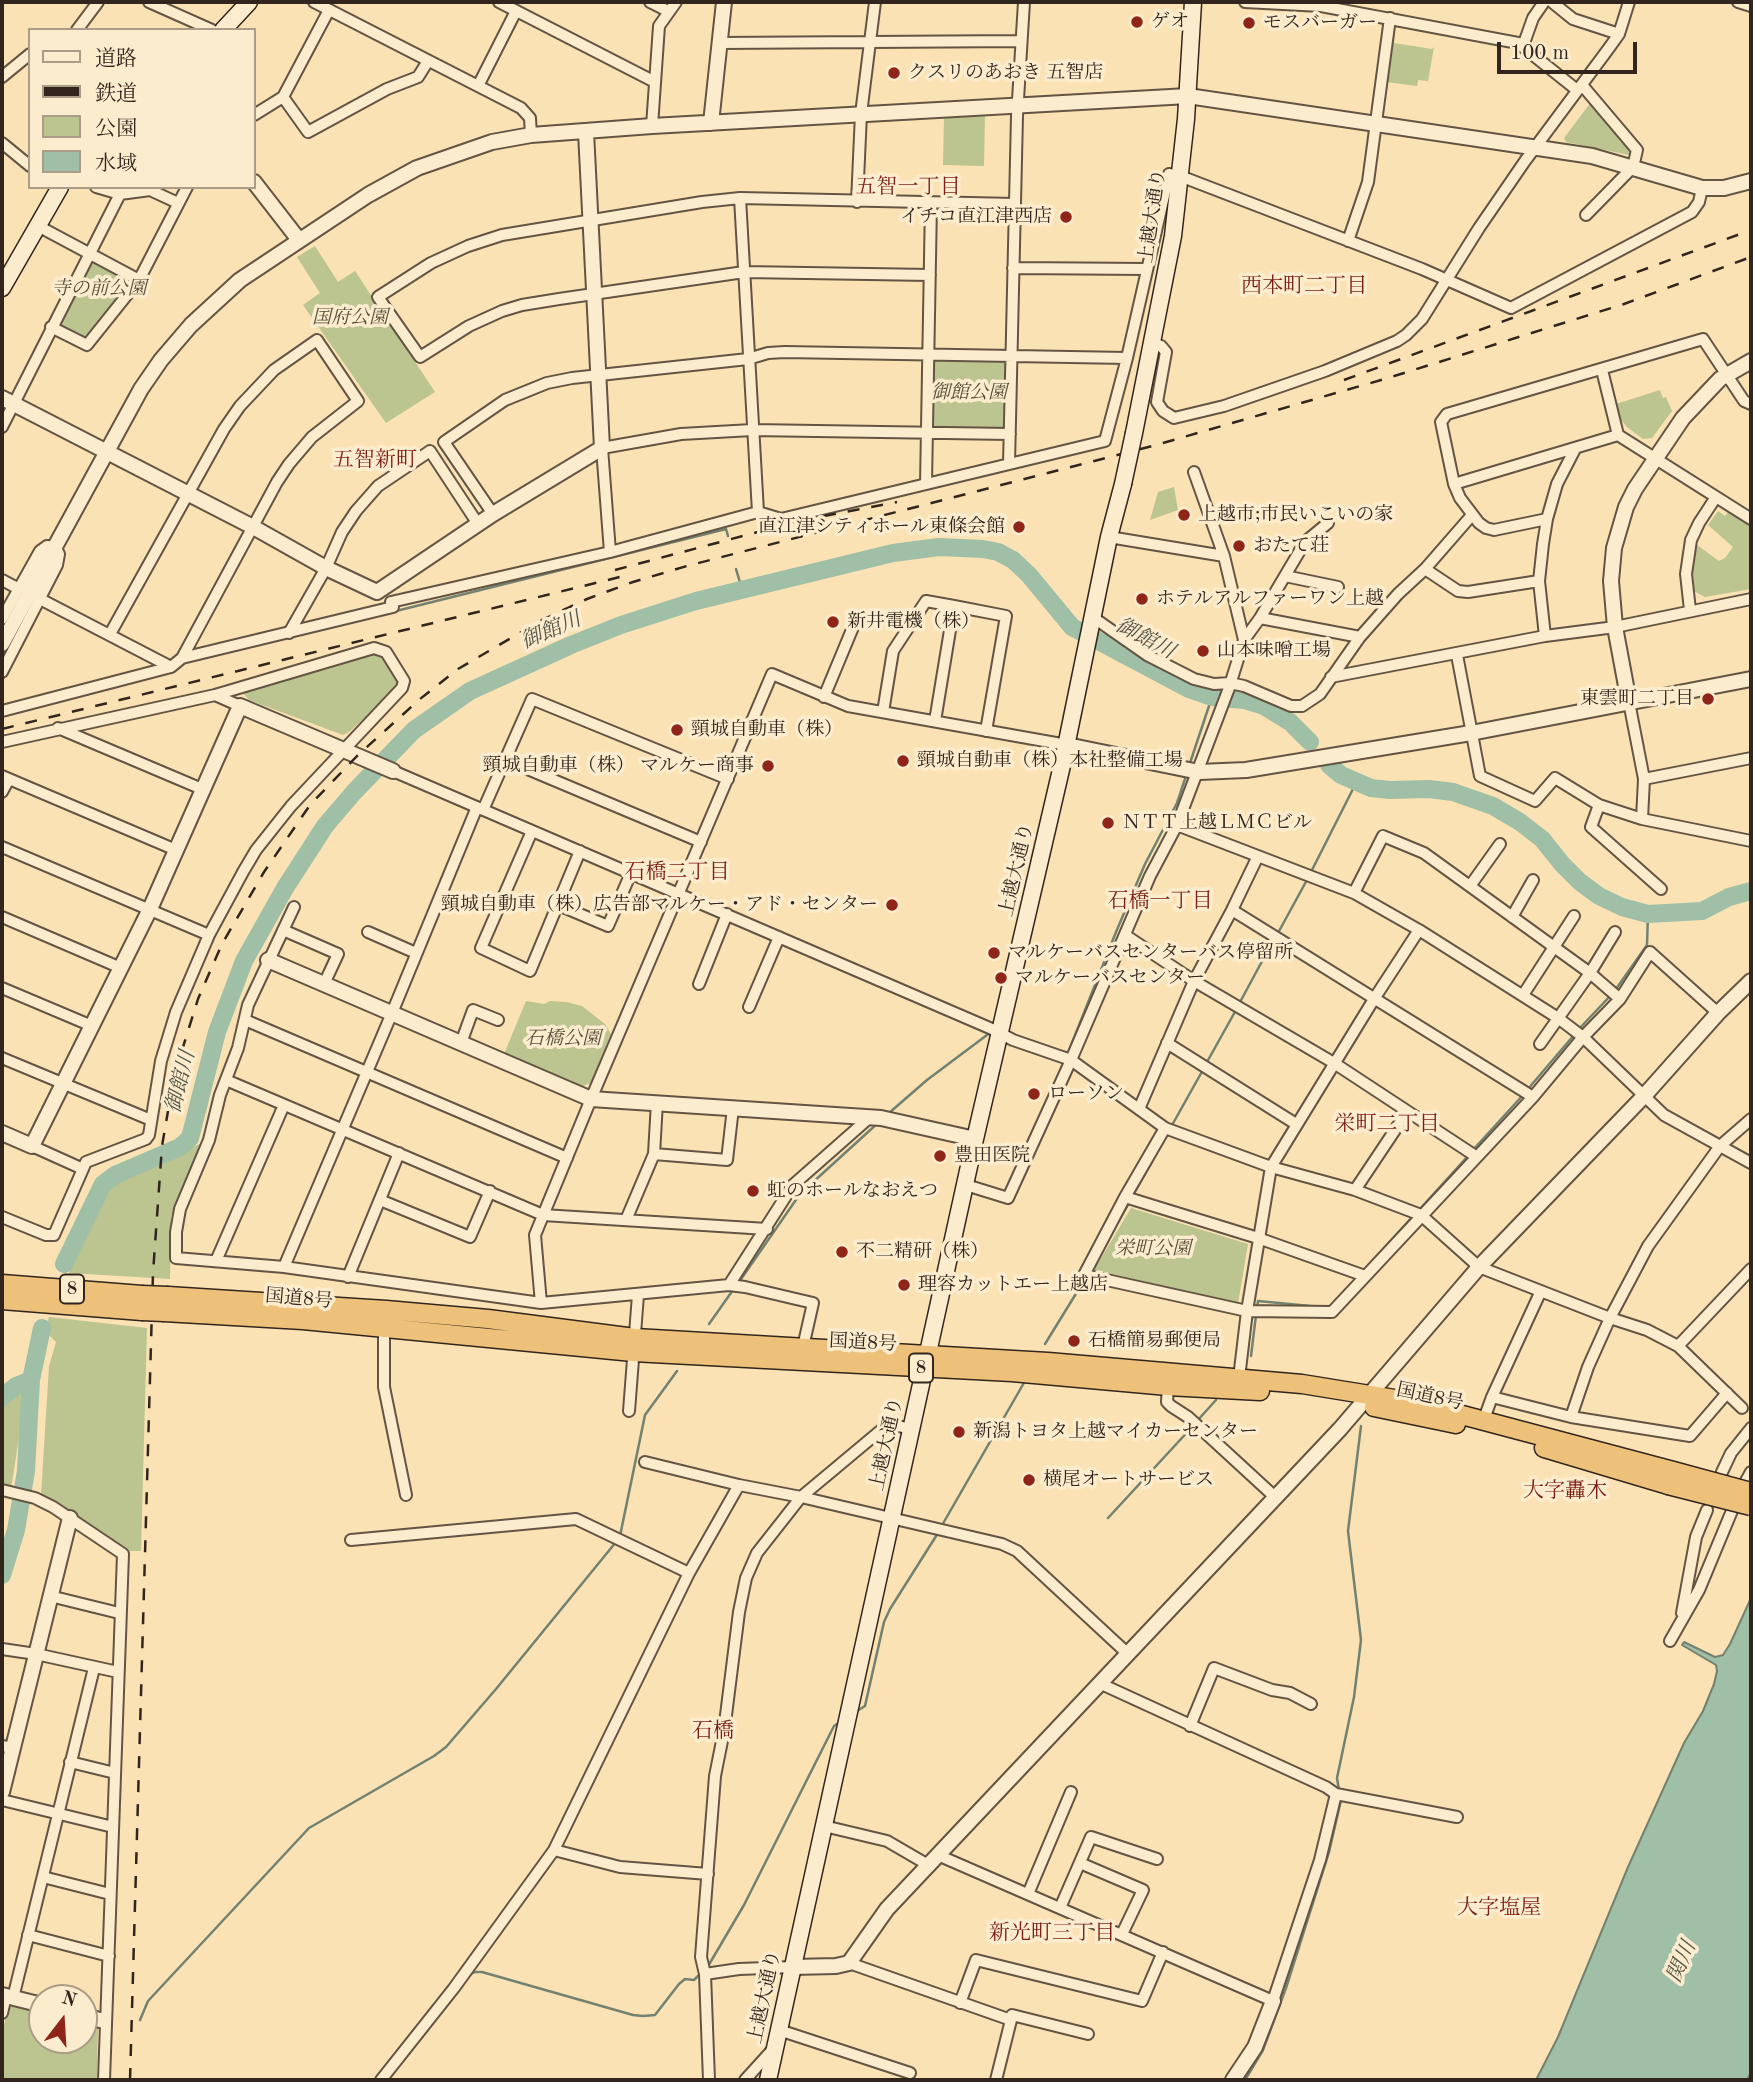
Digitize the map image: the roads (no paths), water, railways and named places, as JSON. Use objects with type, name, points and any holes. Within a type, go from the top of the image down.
[{"type":"highway","name":"国道8号","points":[[2,1284],[142,1303]]},
{"type":"highway","name":"国道8号","points":[[2,1300],[386,1310],[488,1320],[634,1345],[803,1347],[1012,1372],[1168,1386],[1301,1392],[1364,1400],[1413,1402],[1484,1419],[1671,1478]]},
{"type":"highway","name":"国道8号","points":[[166,1304],[248,1316],[384,1328],[634,1345],[1239,1378],[1340,1389],[1364,1400],[1745,1497]]},
{"type":"main road","points":[[225,28],[249,2]]},
{"type":"main road","name":"上越大通り","points":[[1109,537],[1153,344],[1173,236],[1188,96],[1193,2]]},
{"type":"main road","points":[[2,288],[58,189]]},
{"type":"main road","points":[[1093,621],[1109,537]]},
{"type":"main road","name":"上越大通り","points":[[768,2080],[894,1518],[975,1139],[1002,1033],[1093,621]]},
{"type":"street","points":[[78,28],[98,2]]},
{"type":"street","points":[[149,2],[208,28]]},
{"type":"street","points":[[314,2],[527,113],[531,135]]},
{"type":"street","points":[[499,2],[655,82]]},
{"type":"street","points":[[650,2],[668,11]]},
{"type":"street","points":[[652,126],[659,26],[676,2]]},
{"type":"street","points":[[710,122],[723,2]]},
{"type":"street","points":[[857,202],[861,114],[875,2]]},
{"type":"street","points":[[1009,464],[1017,106],[1024,2]]},
{"type":"street","points":[[1245,2],[1321,6],[1523,46],[1579,88],[1637,150],[1633,167],[1586,215]]},
{"type":"street","points":[[1523,46],[1533,18],[1544,2]]},
{"type":"street","points":[[1552,2],[1573,19],[1619,34]]},
{"type":"street","points":[[1153,344],[1161,346],[1166,352],[1157,402],[1168,416],[1183,417],[1224,406],[1325,371],[1397,341],[1422,319],[1479,228],[1619,34],[1629,2]]},
{"type":"street","points":[[1738,2],[1751,6]]},
{"type":"street","points":[[256,114],[283,97],[329,10]]},
{"type":"street","points":[[478,86],[516,11]]},
{"type":"street","points":[[1348,241],[1368,182],[1390,19]]},
{"type":"street","points":[[719,43],[1021,41]]},
{"type":"street","points":[[2,77],[28,56]]},
{"type":"street","points":[[283,97],[308,132],[387,89],[418,77],[428,61]]},
{"type":"street","points":[[2,645],[141,389],[180,337],[240,280],[368,195],[417,168],[492,142],[531,135],[710,122],[1188,96],[1592,156],[1702,188],[1724,188],[1751,181]]},
{"type":"street","points":[[586,132],[610,552]]},
{"type":"street","points":[[2,144],[28,164]]},
{"type":"street","points":[[182,658],[393,607],[391,602],[610,552],[758,512],[781,519],[1105,441],[1169,174],[1348,241],[1511,307],[1692,212],[1699,202],[1702,188]]},
{"type":"street","points":[[256,185],[299,240]]},
{"type":"street","points":[[103,189],[120,194],[150,190],[178,203]]},
{"type":"street","points":[[51,327],[87,345],[139,280],[186,189]]},
{"type":"street","points":[[2,427],[7,402],[51,327],[120,194]]},
{"type":"street","points":[[930,275],[744,272],[522,305],[469,326],[420,357],[378,298],[431,263],[468,246],[502,235],[590,220],[740,198],[1015,204]]},
{"type":"street","points":[[740,198],[758,512]]},
{"type":"street","points":[[926,484],[931,203]]},
{"type":"street","points":[[38,226],[139,280]]},
{"type":"street","points":[[1013,268],[1147,269]]},
{"type":"street","points":[[1546,519],[1494,530],[1486,528],[1472,515],[1454,484],[1441,422],[1447,414],[1703,339],[1744,401],[1751,404]]},
{"type":"street","points":[[2,711],[171,667],[182,658],[277,482],[312,437],[358,401],[317,341],[274,370],[240,406],[208,455],[110,634]]},
{"type":"street","points":[[493,514],[444,442],[505,400],[547,383],[748,359],[768,353],[785,352],[1127,358]]},
{"type":"street","points":[[1642,819],[1644,779],[1615,627],[1612,563],[1619,526],[1635,489],[1682,418],[1709,389],[1726,375],[1751,361]]},
{"type":"street","points":[[1602,370],[1618,435],[1751,519]]},
{"type":"street","points":[[7,402],[377,592],[382,609]]},
{"type":"street","points":[[377,592],[493,514],[602,448],[681,434],[752,430],[1010,434]]},
{"type":"street","points":[[1454,484],[1618,435]]},
{"type":"street","points":[[1545,636],[1539,581],[1546,519],[1557,484],[1575,449]]},
{"type":"street","points":[[289,632],[326,568],[342,532],[365,500],[378,486],[430,451],[478,524]]},
{"type":"street","points":[[1194,472],[1224,556],[1244,640]]},
{"type":"street","points":[[1689,610],[1686,574],[1691,540],[1716,497]]},
{"type":"street","points":[[1093,621],[1147,655],[1194,679],[1214,684],[1244,686],[1291,706],[1302,706],[1320,694],[1360,637],[1472,515]]},
{"type":"street","points":[[966,1185],[1008,1198],[1159,857],[1177,825],[1220,716],[1244,640],[1305,541],[1328,523]]},
{"type":"street","points":[[1109,537],[1224,556]]},
{"type":"street","points":[[2,619],[40,551],[47,546],[55,547],[59,560],[2,672]]},
{"type":"street","points":[[1425,569],[1458,591],[1468,592],[1539,581]]},
{"type":"street","points":[[1284,576],[1338,587]]},
{"type":"street","points":[[2,580],[19,589]]},
{"type":"street","points":[[40,599],[171,667]]},
{"type":"street","points":[[1331,677],[1457,655],[1545,636],[1615,627],[1751,599]]},
{"type":"street","points":[[883,712],[893,652],[926,601],[954,606],[1006,616],[986,731]]},
{"type":"street","points":[[935,722],[954,606]]},
{"type":"street","points":[[1260,618],[1360,637]]},
{"type":"street","points":[[824,697],[856,620]]},
{"type":"street","points":[[2,742],[215,695],[370,649],[383,649],[403,677],[402,688],[342,749],[291,806],[257,850],[209,934],[168,1037],[161,1061],[149,1135],[146,1139],[86,1162],[54,1235],[46,1235],[2,1217]]},
{"type":"street","points":[[1457,655],[1480,776],[1535,801],[1555,778],[1599,805],[1642,819],[1751,841]]},
{"type":"street","points":[[541,1303],[535,1234],[772,674],[848,706],[1067,745],[1199,772],[1274,766],[1471,733],[1751,679]]},
{"type":"street","points":[[215,695],[727,914],[1013,1040],[1071,1060],[1165,1128],[1271,1167],[1356,1190],[1421,1215],[1479,1268],[1540,1293],[1647,1330],[1678,1346],[1742,1408]]},
{"type":"street","points":[[284,1267],[344,1130],[416,953],[532,699],[727,779]]},
{"type":"street","points":[[32,1146],[150,909],[240,706]]},
{"type":"street","points":[[58,728],[202,789]]},
{"type":"street","points":[[1644,779],[1751,758]]},
{"type":"street","points":[[506,760],[701,842]]},
{"type":"street","points":[[2,792],[5,777],[176,850]]},
{"type":"street","points":[[1599,805],[1591,827],[1661,889]]},
{"type":"street","points":[[1177,825],[1354,893],[1419,930],[1558,1018],[1583,1037],[1664,1115],[1751,1163]]},
{"type":"street","points":[[532,831],[481,948],[530,971],[580,851]]},
{"type":"street","points":[[1354,893],[1383,836],[1424,853],[1553,946],[1620,999]]},
{"type":"street","points":[[1470,886],[1500,844]]},
{"type":"street","points":[[2,847],[209,934]]},
{"type":"street","points":[[1139,1109],[1194,981],[1258,856]]},
{"type":"street","points":[[556,904],[608,926],[631,873]]},
{"type":"street","points":[[1512,917],[1533,880]]},
{"type":"street","points":[[294,907],[248,1004],[238,1048],[209,1140],[180,1209],[176,1231],[176,1258],[284,1267],[541,1303],[736,1286],[813,1303],[803,1347]]},
{"type":"street","points":[[1232,909],[1533,1097]]},
{"type":"street","points":[[699,984],[727,914]]},
{"type":"street","points":[[1523,995],[1574,916]]},
{"type":"street","points":[[2,917],[121,968]]},
{"type":"street","points":[[283,930],[338,954],[324,984]]},
{"type":"street","points":[[1239,1378],[1258,1238],[1271,1167],[1419,930]]},
{"type":"street","points":[[368,932],[416,953]]},
{"type":"street","points":[[1540,1044],[1590,974],[1615,932]]},
{"type":"street","points":[[1125,935],[1194,981],[1334,1063],[1477,1157]]},
{"type":"street","points":[[749,1007],[779,937]]},
{"type":"street","points":[[1165,1128],[1084,1275],[1247,1311],[1332,1312],[1533,1097],[1583,1037],[1620,999],[1650,952],[1718,1013]]},
{"type":"street","points":[[268,960],[591,1099],[869,1118],[975,1139]]},
{"type":"street","points":[[849,1963],[887,1909],[1275,1497],[1479,1268],[1751,981]]},
{"type":"street","points":[[2,988],[92,1026]]},
{"type":"street","points":[[461,1043],[473,1010],[498,1020]]},
{"type":"street","points":[[245,1020],[566,1158]]},
{"type":"street","points":[[1167,1043],[1296,1124]]},
{"type":"street","points":[[2,1058],[151,1119]]},
{"type":"street","points":[[226,1080],[543,1214],[767,1228]]},
{"type":"street","points":[[626,1220],[654,1154],[657,1102]]},
{"type":"street","points":[[216,1261],[284,1105]]},
{"type":"street","points":[[654,1154],[727,1160],[733,1108]]},
{"type":"street","points":[[1356,1190],[1407,1112]]},
{"type":"street","points":[[736,1286],[793,1185],[869,1118]]},
{"type":"street","points":[[1571,1417],[1609,1318],[1648,1247],[1720,1146],[1751,1119]]},
{"type":"street","points":[[2,1133],[83,1169]]},
{"type":"street","points":[[348,1277],[399,1153]]},
{"type":"street","points":[[380,1199],[470,1237],[490,1191]]},
{"type":"street","points":[[1125,1197],[1258,1238],[1365,1276]]},
{"type":"street","points":[[1678,1346],[1749,1276]]},
{"type":"street","points":[[1484,1419],[1540,1293]]},
{"type":"street","points":[[629,1411],[638,1295]]},
{"type":"street","points":[[384,1328],[384,1387],[406,1495]]},
{"type":"street","points":[[1168,1386],[1167,1402],[1188,1417],[1275,1497]]},
{"type":"street","points":[[1492,1397],[1571,1417],[1690,1436],[1727,1394]]},
{"type":"street","points":[[709,2080],[705,1974],[701,1957],[715,1776],[724,1731],[742,1594],[757,1553],[801,1497],[886,1426],[911,1429]]},
{"type":"street","points":[[1722,1472],[1731,1453],[1751,1428]]},
{"type":"street","points":[[645,1462],[1002,1544],[1017,1551],[1128,1654]]},
{"type":"street","points":[[1707,1510],[1696,1538],[1682,1616],[1670,1641],[1699,1590],[1745,1497],[1751,1472]]},
{"type":"street","points":[[381,2080],[454,1988],[554,1850],[689,1573],[738,1485]]},
{"type":"street","points":[[6,1492],[35,1498],[123,1554],[109,1956],[104,2021],[104,2080]]},
{"type":"street","points":[[2,1792],[7,1747],[36,1654],[70,1518]]},
{"type":"street","points":[[351,1540],[576,1519],[689,1573]]},
{"type":"street","points":[[50,1596],[119,1613]]},
{"type":"street","points":[[2,1649],[118,1672]]},
{"type":"street","points":[[2,2013],[29,1935],[94,1668]]},
{"type":"street","points":[[1190,1726],[1214,1668],[1272,1690],[1290,1693],[1311,1703]]},
{"type":"street","points":[[1099,1683],[1336,1794],[1457,1817]]},
{"type":"street","points":[[70,1762],[115,1773]]},
{"type":"street","points":[[1028,1894],[1071,1792]]},
{"type":"street","points":[[1233,2080],[1255,2047],[1273,2001],[1320,1860],[1336,1794]]},
{"type":"street","points":[[2,1800],[113,1827]]},
{"type":"street","points":[[824,1826],[887,1841],[1028,1894],[1273,2001]]},
{"type":"street","points":[[1059,1908],[1091,1837],[1157,1859]]},
{"type":"street","points":[[554,1850],[620,1867],[708,1874]]},
{"type":"street","points":[[1080,1863],[1143,1890],[1122,1934]]},
{"type":"street","points":[[43,1877],[110,1894]]},
{"type":"street","points":[[29,1935],[109,1956]]},
{"type":"street","points":[[960,2003],[976,1960],[1142,2001],[1163,1952]]},
{"type":"street","points":[[705,1974],[739,1969],[836,1966],[849,1963],[1011,2020]]},
{"type":"street","points":[[7,1996],[28,2001]]},
{"type":"street","points":[[996,2080],[1012,2015],[1088,2034]]},
{"type":"street","points":[[98,2020],[104,2021]]},
{"type":"street","points":[[745,2080],[777,2038],[910,2073]]},
{"type":"water","name":"関川","points":[[1751,1598],[1751,2072],[1747,2080],[1536,2080],[1558,2037],[1628,1867],[1714,1684],[1716,1665],[1682,1645],[1684,1642],[1715,1657],[1723,1655]]},
{"type":"waterway","points":[[388,613],[726,529],[728,536]]},
{"type":"waterway","name":"御館川","points":[[64,1264],[103,1184],[115,1175],[180,1147],[190,1138],[217,1032],[244,961],[285,888],[325,826],[414,730],[470,691],[571,645],[621,625],[696,601],[893,553],[939,547],[983,549],[998,552],[1013,560],[1072,627],[1189,689],[1212,697],[1244,700],[1264,706],[1290,722],[1310,742]]},
{"type":"waterway","points":[[736,569],[742,589]]},
{"type":"waterway","points":[[1190,763],[1212,697]]},
{"type":"waterway","name":"御館川","points":[[1329,765],[1341,775],[1371,788],[1453,792],[1493,806],[1542,839],[1580,882],[1599,896],[1622,907],[1648,914],[1702,911],[1729,897],[1751,891]]},
{"type":"waterway","points":[[1061,1051],[1068,1053],[1116,932],[1145,864],[1177,803],[1187,773]]},
{"type":"waterway","points":[[1311,872],[1356,783]]},
{"type":"waterway","points":[[1278,933],[1308,878]]},
{"type":"waterway","points":[[1616,989],[1647,945],[1648,914]]},
{"type":"waterway","points":[[1239,1004],[1274,939]]},
{"type":"waterway","points":[[1578,1030],[1612,994]]},
{"type":"waterway","points":[[1207,1062],[1236,1010]]},
{"type":"waterway","points":[[889,1113],[927,1080],[991,1032]]},
{"type":"waterway","points":[[1528,1089],[1574,1035]]},
{"type":"waterway","points":[[1171,1127],[1204,1068]]},
{"type":"waterway","points":[[1472,1151],[1524,1094]]},
{"type":"waterway","points":[[739,1282],[800,1194],[879,1122]]},
{"type":"waterway","points":[[1418,1211],[1468,1156]]},
{"type":"waterway","points":[[1132,1197],[1153,1160]]},
{"type":"waterway","points":[[1117,1224],[1129,1203]]},
{"type":"waterway","points":[[1364,1270],[1413,1216]]},
{"type":"waterway","points":[[1045,1344],[1085,1279]]},
{"type":"waterway","points":[[709,1324],[733,1290]]},
{"type":"waterway","points":[[1257,1308],[1258,1301],[1321,1307]]},
{"type":"waterway","points":[[1251,1356],[1256,1315]]},
{"type":"waterway","name":"御館川","points":[[2,1575],[16,1530],[26,1471],[31,1380],[42,1328]]},
{"type":"waterway","points":[[620,1536],[645,1415],[677,1371]]},
{"type":"waterway","points":[[2,1397],[16,1386],[31,1380]]},
{"type":"waterway","points":[[941,1527],[1025,1381]]},
{"type":"waterway","points":[[1197,1421],[1216,1400]]},
{"type":"waterway","points":[[1108,1518],[1193,1426]]},
{"type":"waterway","points":[[1339,1790],[1337,1778],[1354,1697],[1361,1640],[1348,1531],[1361,1426]]},
{"type":"waterway","points":[[854,1713],[865,1706],[884,1622],[890,1609],[938,1533]]},
{"type":"waterway","points":[[140,2020],[148,2001],[309,1828],[446,1747],[616,1542]]},
{"type":"waterway","points":[[707,1968],[744,1905],[834,1726],[840,1722]]},
{"type":"waterway","points":[[1245,2080],[1263,2050],[1286,1988],[1329,1852],[1341,1800]]},
{"type":"waterway","points":[[469,1975],[482,1972],[643,2016],[655,2015],[679,1984],[685,1979],[694,1980],[702,1972]]},
{"type":"railway","points":[[1344,380],[1751,230]]},
{"type":"railway","points":[[130,2080],[153,1273],[162,1146],[174,1076],[198,999],[222,944],[264,872],[310,805],[357,756],[458,669],[542,620],[587,599],[687,566],[1156,445],[1388,378],[1624,304],[1751,257]]},
{"type":"railway","points":[[615,570],[803,520],[897,502]]},
{"type":"railway","points":[[2,729],[628,575]]},
{"type":"place","name":"ゲオ","points":[[1137,22]]},
{"type":"place","name":"モスバーガー","points":[[1249,23]]},
{"type":"place","name":"クスリのあおき 五智店","points":[[894,73]]},
{"type":"place","name":"イチコ直江津西店","points":[[1066,217]]},
{"type":"place","name":"上越市;市民いこいの家","points":[[1184,515]]},
{"type":"place","name":"直江津シティホール東條会館","points":[[1019,527]]},
{"type":"place","name":"おたて荘","points":[[1239,546]]},
{"type":"place","name":"ホテルアルファーワン上越","points":[[1142,599]]},
{"type":"place","name":"新井電機（株）","points":[[833,622]]},
{"type":"place","name":"山本味噌工場","points":[[1203,651]]},
{"type":"place","name":"東雲町二丁目","points":[[1708,699]]},
{"type":"place","name":"頸城自動車（株）","points":[[677,730]]},
{"type":"place","name":"頸城自動車（株）本社整備工場","points":[[903,761]]},
{"type":"place","name":"頸城自動車（株） マルケー商事","points":[[768,766]]},
{"type":"place","name":"ＮＴＴ上越ＬＭＣビル","points":[[1108,823]]},
{"type":"place","name":"頸城自動車（株）広告部マルケー・アド・センター","points":[[892,905]]},
{"type":"place","name":"マルケーバスセンターバス停留所","points":[[994,953]]},
{"type":"place","name":"マルケーバスセンター","points":[[1001,978]]},
{"type":"place","name":"ローソン","points":[[1034,1094]]},
{"type":"place","name":"豊田医院","points":[[940,1156]]},
{"type":"place","name":"虹のホールなおえつ","points":[[753,1191]]},
{"type":"place","name":"不二精研（株）","points":[[842,1252]]},
{"type":"place","name":"理容カットエー上越店","points":[[904,1285]]},
{"type":"place","name":"石橋簡易郵便局","points":[[1074,1341]]},
{"type":"place","name":"新潟トヨタ上越マイカーセンター","points":[[959,1432]]},
{"type":"place","name":"横尾オートサービス","points":[[1029,1480]]},
{"type":"district","name":"五智一丁目","points":[[908,187]]},
{"type":"district","name":"西本町二丁目","points":[[1304,286]]},
{"type":"district","name":"五智新町","points":[[375,460]]},
{"type":"district","name":"石橋二丁目","points":[[677,872]]},
{"type":"district","name":"石橋一丁目","points":[[1160,901]]},
{"type":"district","name":"栄町二丁目","points":[[1387,1124]]},
{"type":"district","name":"大字轟木","points":[[1565,1491]]},
{"type":"district","name":"石橋","points":[[713,1731]]},
{"type":"district","name":"大字塩屋","points":[[1499,1908]]},
{"type":"district","name":"新光町三丁目","points":[[1052,1933]]},
{"type":"park label","name":"寺の前公園","points":[[99,289]]},
{"type":"park label","name":"国府公園","points":[[350,318]]},
{"type":"park label","name":"御館公園","points":[[969,393]]},
{"type":"park label","name":"石橋公園","points":[[563,1039]]},
{"type":"park label","name":"栄町公園","points":[[1153,1249]]}]
